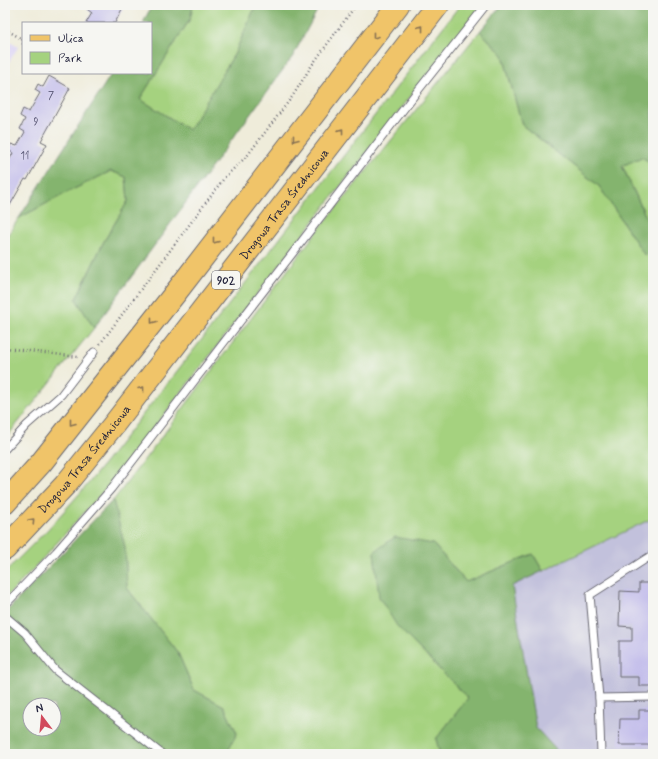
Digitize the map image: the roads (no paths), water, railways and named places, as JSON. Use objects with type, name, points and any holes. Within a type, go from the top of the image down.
[{"type":"main road","name":"902","points":[[5,503],[41,463],[172,297],[398,5]]},
{"type":"main road","name":"Drogowa Trasa Średnicowa","points":[[5,549],[65,485],[116,423],[438,5]]},
{"type":"lane","points":[[5,605],[56,552],[111,490],[406,106],[486,5]]},
{"type":"lane","points":[[5,448],[26,424],[61,395],[94,352]]},
{"type":"lane","points":[[601,754],[599,698],[590,595],[652,555]]},
{"type":"lane","points":[[5,616],[26,633],[55,670],[162,754]]},
{"type":"lane","points":[[599,698],[653,697]]}]
